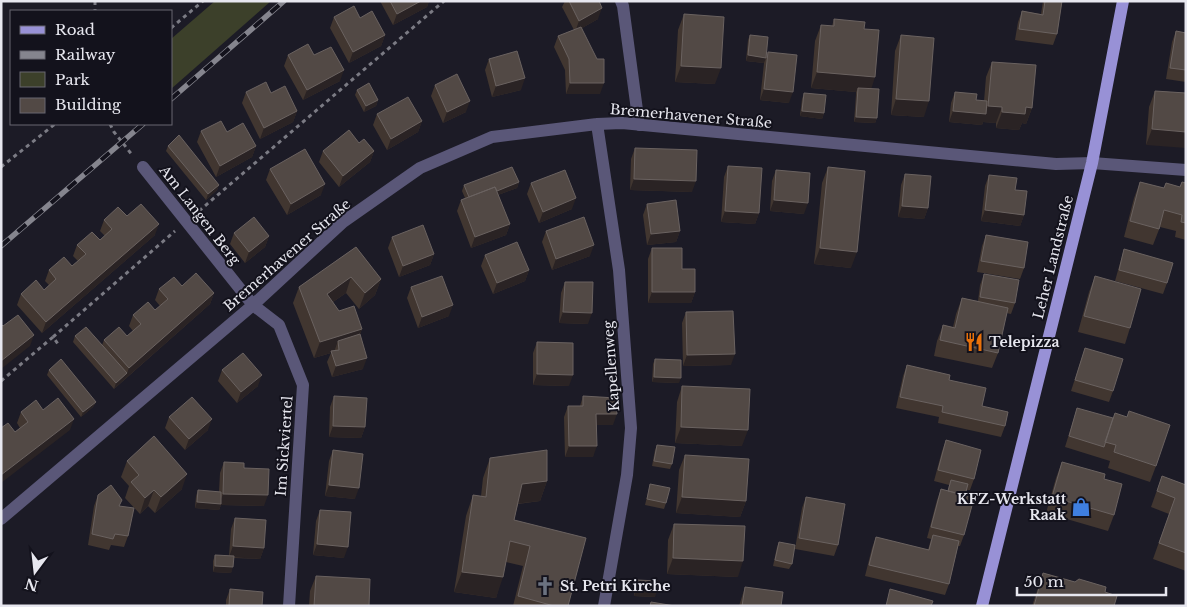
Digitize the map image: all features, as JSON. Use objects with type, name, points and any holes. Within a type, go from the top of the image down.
[{"type":"main road","name":"Leher Landstraße","points":[[982,606],[1092,163],[1123,1]]},
{"type":"street","points":[[621,1],[624,6],[639,125]]},
{"type":"street","name":"Bremerhavener Straße","points":[[1,519],[253,306],[343,222],[420,168],[492,137],[597,124],[622,123],[1056,164],[1092,163],[1186,170]]},
{"type":"street","name":"Kapellenweg","points":[[597,124],[619,270],[631,428],[627,475],[604,606]]},
{"type":"street","name":"Am Langen Berg","points":[[143,167],[253,306]]},
{"type":"street","name":"Im Sickviertel","points":[[253,306],[279,325],[303,385],[289,606]]},
{"type":"path","points":[[172,27],[203,1]]},
{"type":"path","points":[[1,381],[444,1]]},
{"type":"path","points":[[1,167],[54,125]]},
{"type":"path","points":[[110,125],[114,132],[143,167]]},
{"type":"path","points":[[53,337],[58,344]]},
{"type":"green space","points":[[215,1],[271,1],[172,88],[172,38]]},
{"type":"building","points":[[390,1],[421,1],[397,14]]},
{"type":"building","points":[[569,1],[599,1],[602,8],[579,21]]},
{"type":"building","points":[[1045,1],[1062,1],[1057,34],[1019,29],[1022,11],[1043,15]]},
{"type":"building","points":[[354,6],[360,18],[372,11],[385,35],[353,52],[334,17]]},
{"type":"building","points":[[684,14],[724,17],[721,68],[681,66]]},
{"type":"building","points":[[834,19],[865,22],[864,29],[879,30],[875,77],[817,72],[821,25],[834,26]]},
{"type":"building","points":[[581,27],[597,59],[604,59],[604,83],[570,83],[569,59],[558,36]]},
{"type":"building","points":[[1176,31],[1186,33],[1186,70],[1170,68]]},
{"type":"building","points":[[750,35],[768,37],[766,58],[748,55]]},
{"type":"building","points":[[901,35],[934,38],[929,101],[896,99]]},
{"type":"building","points":[[308,44],[314,55],[331,47],[344,70],[307,90],[288,55]]},
{"type":"building","points":[[517,51],[525,78],[496,86],[489,59]]},
{"type":"building","points":[[768,52],[797,55],[793,92],[764,89]]},
{"type":"building","points":[[992,62],[1036,65],[1032,108],[1026,107],[1025,114],[1002,112],[1002,107],[988,106]]},
{"type":"building","points":[[457,74],[470,101],[447,112],[435,85]]},
{"type":"building","points":[[266,82],[271,93],[285,86],[297,111],[264,128],[246,92]]},
{"type":"building","points":[[369,83],[378,100],[366,106],[357,90]]},
{"type":"building","points":[[858,88],[879,89],[877,118],[856,117]]},
{"type":"building","points":[[1155,91],[1186,93],[1186,132],[1152,129]]},
{"type":"building","points":[[955,92],[977,94],[976,100],[987,101],[986,114],[953,111]]},
{"type":"building","points":[[804,93],[826,95],[824,113],[802,111]]},
{"type":"building","points":[[408,97],[422,121],[391,139],[377,114]]},
{"type":"building","points":[[221,121],[227,132],[243,123],[256,146],[220,166],[201,131]]},
{"type":"building","points":[[349,130],[359,143],[364,139],[374,151],[343,176],[323,151]]},
{"type":"building","points":[[179,135],[219,185],[208,194],[168,146]]},
{"type":"building","points":[[635,148],[697,150],[696,181],[634,179]]},
{"type":"building","points":[[305,149],[325,184],[291,204],[270,169]]},
{"type":"building","points":[[728,166],[762,168],[759,213],[725,211]]},
{"type":"building","points":[[512,167],[519,182],[497,191],[495,187],[469,197],[464,185]]},
{"type":"building","points":[[828,167],[865,171],[857,252],[820,248]]},
{"type":"building","points":[[565,170],[576,198],[543,212],[531,183]]},
{"type":"building","points":[[776,170],[810,173],[808,203],[774,200]]},
{"type":"building","points":[[905,174],[931,176],[928,208],[902,206]]},
{"type":"building","points":[[989,175],[1017,178],[1015,190],[1027,191],[1024,215],[985,210]]},
{"type":"building","points":[[1140,182],[1164,188],[1166,183],[1180,187],[1182,182],[1186,183],[1186,223],[1181,222],[1182,215],[1164,210],[1159,229],[1130,221]]},
{"type":"building","points":[[495,187],[510,224],[475,237],[461,200]]},
{"type":"building","points":[[676,200],[680,231],[651,234],[647,204]]},
{"type":"building","points":[[141,204],[159,224],[46,322],[21,294],[36,280],[44,290],[56,279],[49,270],[64,257],[72,266],[86,254],[77,245],[92,232],[100,240],[112,229],[104,220],[118,207],[127,216]]},
{"type":"building","points":[[254,217],[269,236],[249,252],[234,233]]},
{"type":"building","points":[[584,217],[594,245],[556,259],[546,231]]},
{"type":"building","points":[[423,225],[434,254],[403,266],[392,237]]},
{"type":"building","points":[[986,235],[1028,242],[1024,268],[981,261]]},
{"type":"building","points":[[517,242],[529,270],[497,283],[485,255]]},
{"type":"building","points":[[356,247],[381,279],[365,293],[351,277],[327,294],[339,311],[354,306],[362,329],[320,342],[299,287]]},
{"type":"building","points":[[652,248],[682,248],[682,269],[695,269],[695,292],[652,292]]},
{"type":"building","points":[[1124,249],[1173,263],[1167,283],[1119,270]]},
{"type":"building","points":[[196,273],[214,293],[129,368],[104,340],[119,327],[127,336],[141,324],[133,315],[148,302],[155,310],[168,299],[159,289],[174,277],[182,286]]},
{"type":"building","points":[[984,274],[1019,280],[1015,303],[980,297]]},
{"type":"building","points":[[442,276],[453,305],[422,317],[411,287]]},
{"type":"building","points":[[1095,276],[1141,289],[1130,328],[1084,316]]},
{"type":"building","points":[[565,282],[593,282],[592,313],[563,312]]},
{"type":"building","points":[[962,298],[1008,308],[998,353],[940,340],[943,325],[955,328]]},
{"type":"building","points":[[733,311],[735,354],[687,355],[686,312]]},
{"type":"building","points":[[18,315],[34,335],[1,361],[1,324],[3,326]]},
{"type":"building","points":[[86,327],[127,373],[116,383],[75,336]]},
{"type":"building","points":[[360,334],[367,358],[336,366],[331,351],[339,350],[338,341]]},
{"type":"building","points":[[537,342],[573,343],[573,375],[537,374]]},
{"type":"building","points":[[1085,348],[1123,359],[1113,391],[1075,380]]},
{"type":"building","points":[[243,353],[262,375],[241,392],[222,370]]},
{"type":"building","points":[[61,359],[96,402],[83,412],[49,370]]},
{"type":"building","points":[[655,359],[681,360],[681,378],[654,377]]},
{"type":"building","points":[[907,365],[950,375],[949,380],[986,388],[982,406],[1008,412],[1005,426],[942,412],[943,406],[900,397]]},
{"type":"building","points":[[682,386],[750,389],[748,430],[681,427]]},
{"type":"building","points":[[334,396],[367,398],[365,427],[333,426]]},
{"type":"building","points":[[583,396],[616,398],[617,414],[596,414],[597,446],[569,446],[568,406],[583,406]]},
{"type":"building","points":[[192,397],[212,419],[189,439],[169,417]]},
{"type":"building","points":[[58,398],[74,419],[1,475],[1,428],[8,423],[15,432],[28,422],[21,412],[36,400],[43,410]]},
{"type":"building","points":[[1077,408],[1113,418],[1104,447],[1069,436]]},
{"type":"building","points":[[1129,411],[1170,425],[1156,466],[1114,452],[1116,445],[1105,442],[1115,413],[1127,417]]},
{"type":"building","points":[[154,436],[187,474],[161,497],[154,490],[145,498],[131,482],[139,475],[127,461]]},
{"type":"building","points":[[946,440],[981,450],[974,479],[938,470]]},
{"type":"building","points":[[657,445],[675,447],[672,464],[654,461]]},
{"type":"building","points":[[333,450],[363,454],[359,488],[329,485]]},
{"type":"building","points":[[547,450],[547,481],[522,484],[514,520],[586,538],[568,606],[554,606],[518,596],[530,546],[510,541],[503,577],[462,572],[473,495],[486,497],[490,458]]},
{"type":"building","points":[[685,455],[749,459],[746,501],[682,497]]},
{"type":"building","points":[[224,462],[244,463],[244,468],[269,469],[268,495],[223,494]]},
{"type":"building","points":[[1062,462],[1105,474],[1104,479],[1122,484],[1114,515],[1052,497]]},
{"type":"building","points":[[1162,476],[1186,485],[1186,553],[1159,543],[1175,498],[1157,491]]},
{"type":"building","points":[[951,480],[968,484],[965,495],[948,491]]},
{"type":"building","points":[[650,484],[670,488],[666,503],[647,499]]},
{"type":"building","points":[[111,485],[122,500],[119,506],[134,508],[128,536],[115,534],[113,539],[92,534],[98,495]]},
{"type":"building","points":[[941,489],[974,498],[964,535],[931,527]]},
{"type":"building","points":[[198,490],[221,492],[221,504],[197,502]]},
{"type":"building","points":[[806,497],[845,504],[838,545],[799,538]]},
{"type":"building","points":[[320,510],[351,512],[348,547],[317,544]]},
{"type":"building","points":[[235,518],[266,520],[264,548],[233,546]]},
{"type":"building","points":[[674,524],[745,526],[743,561],[673,558]]},
{"type":"building","points":[[933,535],[959,541],[949,584],[869,565],[876,537],[929,550]]},
{"type":"building","points":[[779,542],[795,545],[792,564],[775,560]]},
{"type":"building","points":[[215,555],[234,556],[233,567],[215,566]]},
{"type":"building","points":[[1043,573],[1075,582],[1079,579],[1106,587],[1105,592],[1117,596],[1114,606],[1034,606]]},
{"type":"building","points":[[316,576],[370,579],[369,606],[314,606]]},
{"type":"building","points":[[637,580],[658,581],[657,591],[636,590]]},
{"type":"building","points":[[745,587],[783,592],[781,606],[742,606]]},
{"type":"building","points":[[230,589],[263,592],[262,606],[229,606]]},
{"type":"building","points":[[890,589],[933,601],[931,606],[886,606]]},
{"type":"building","points":[[651,602],[675,606],[650,606]]},
{"type":"railway","points":[[172,98],[284,1]]},
{"type":"railway","points":[[1,246],[142,125]]},
{"type":"place","name":"Telepizza","points":[[974,342]]},
{"type":"place","name":"KFZ-Werkstatt Raak","points":[[1081,507]]},
{"type":"place","name":"St. Petri Kirche","points":[[545,586]]}]
